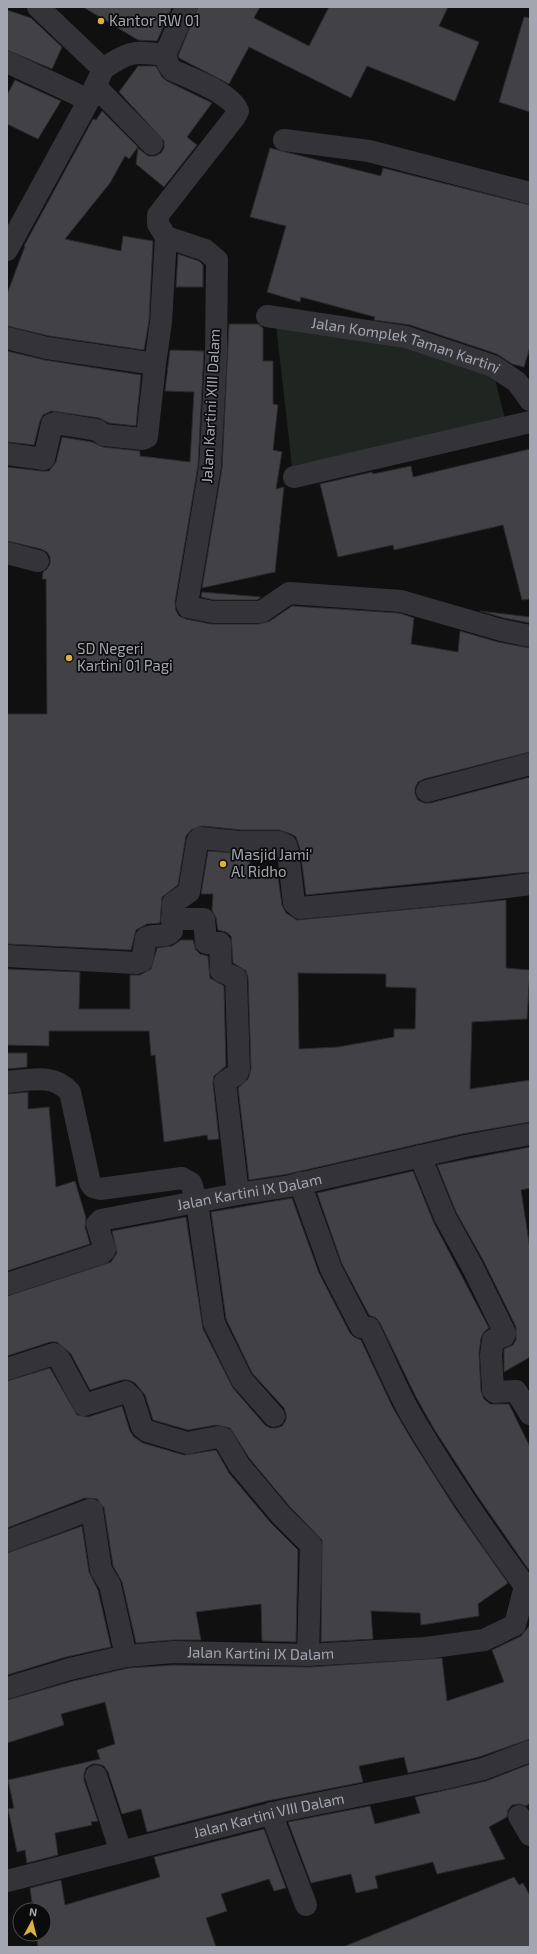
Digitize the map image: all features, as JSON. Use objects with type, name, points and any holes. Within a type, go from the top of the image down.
[{"type":"street","points":[[38,7],[96,85],[152,144]]},
{"type":"street","points":[[7,454],[44,460],[54,424],[97,430],[104,435],[146,438],[161,322],[166,238],[158,224],[158,215],[238,111],[235,104],[214,90],[172,70],[168,64],[165,55],[186,7]]},
{"type":"street","points":[[7,250],[96,85],[119,58],[139,52],[165,55]]},
{"type":"street","points":[[7,62],[96,85]]},
{"type":"street","points":[[284,140],[369,151],[530,193]]},
{"type":"street","name":"Jalan Kartini XIII Dalam","points":[[166,238],[205,250],[217,260],[216,358],[210,467],[187,604],[188,607],[214,612],[259,612],[263,611],[289,593],[401,601],[501,630],[530,636]]},
{"type":"street","name":"Jalan Komplek Taman Kartini","points":[[267,316],[406,337],[493,366],[517,382],[530,400]]},
{"type":"street","points":[[7,338],[47,348],[155,364]]},
{"type":"street","points":[[294,477],[530,422]]},
{"type":"street","points":[[7,553],[38,561]]},
{"type":"street","points":[[427,791],[530,764]]},
{"type":"street","points":[[7,956],[136,963],[142,961],[146,938],[149,936],[170,934],[172,931],[173,903],[186,895],[191,889],[197,843],[201,838],[240,842],[279,842],[286,845],[294,903],[300,908],[467,892],[530,884]]},
{"type":"street","points":[[172,919],[204,919],[206,943],[220,943],[221,971],[236,978],[239,1069],[237,1074],[225,1082],[238,1194]]},
{"type":"street","points":[[7,1082],[53,1079],[64,1085],[70,1092],[90,1183],[93,1187],[100,1189],[182,1178],[191,1183],[197,1202],[214,1323],[242,1380],[274,1416]]},
{"type":"street","name":"Jalan Kartini IX Dalam","points":[[7,1284],[102,1253],[105,1250],[97,1224],[101,1220],[300,1183],[420,1156],[530,1134]]},
{"type":"street","points":[[420,1156],[445,1217],[472,1266],[504,1333],[504,1336],[492,1340],[491,1355],[493,1390],[495,1392],[516,1391],[530,1414]]},
{"type":"street","points":[[300,1183],[331,1269],[361,1327],[369,1328],[410,1412],[461,1494],[528,1584]]},
{"type":"street","points":[[7,1369],[54,1354],[60,1360],[84,1405],[126,1392],[133,1399],[142,1427],[147,1431],[187,1443],[218,1437],[223,1438],[239,1465],[281,1515],[311,1545],[308,1655]]},
{"type":"street","points":[[7,1541],[92,1510],[100,1570],[110,1585],[126,1656]]},
{"type":"street","name":"Jalan Kartini IX Dalam","points":[[7,1688],[70,1669],[126,1656],[174,1652],[308,1655],[426,1648],[484,1640],[515,1625],[528,1584]]},
{"type":"street","name":"Jalan Kartini VIII Dalam","points":[[7,1881],[271,1814],[441,1779],[482,1769],[530,1751]]},
{"type":"street","points":[[96,1776],[121,1852]]},
{"type":"street","points":[[271,1814],[306,1905]]},
{"type":"street","points":[[519,1816],[530,1836]]},
{"type":"shaded area","points":[[276,325],[421,348],[494,375],[506,423],[292,466]]},
{"type":"building","points":[[83,7],[172,7],[157,41],[138,40]]},
{"type":"building","points":[[198,7],[260,7],[254,18],[309,46],[329,7],[448,7],[439,26],[479,42],[455,101],[367,66],[351,98],[249,47],[229,84],[179,58],[178,56]]},
{"type":"building","points":[[7,10],[31,18],[62,47],[52,69],[7,50]]},
{"type":"building","points":[[524,17],[530,18],[530,112],[499,102]]},
{"type":"building","points":[[138,66],[156,66],[162,77],[167,81],[212,103],[187,137],[197,145],[164,187],[136,164],[138,148],[148,156],[155,156],[161,153],[164,148],[164,141],[119,92]]},
{"type":"building","points":[[15,80],[61,101],[38,139],[7,124],[7,95]]},
{"type":"building","points":[[102,111],[138,147],[129,159],[125,156],[110,183],[65,239],[121,251],[123,236],[153,241],[149,321],[144,350],[49,336],[7,326],[7,294],[24,246],[93,119],[96,120]]},
{"type":"building","points":[[270,148],[381,176],[383,168],[530,205],[530,347],[524,367],[512,364],[497,354],[410,325],[374,320],[375,317],[301,297],[300,302],[267,292],[286,226],[250,217]]},
{"type":"building","points":[[178,254],[199,261],[203,265],[203,287],[176,287]]},
{"type":"building","points":[[229,324],[258,324],[263,328],[263,361],[273,361],[273,404],[278,405],[273,450],[282,452],[276,489],[284,487],[275,572],[202,588],[222,468]]},
{"type":"building","points":[[170,350],[204,351],[198,466],[175,602],[176,611],[179,616],[186,619],[211,624],[259,624],[270,621],[292,606],[399,613],[414,618],[411,644],[458,652],[460,631],[498,642],[530,648],[530,752],[424,779],[418,782],[415,788],[415,794],[418,800],[424,803],[430,803],[530,777],[530,872],[306,895],[300,849],[296,837],[279,830],[241,830],[202,826],[191,830],[186,836],[178,885],[162,897],[160,923],[147,924],[136,930],[131,950],[7,944],[7,714],[47,714],[46,579],[42,579],[43,572],[50,564],[50,557],[47,552],[41,549],[7,541],[7,467],[49,471],[56,462],[62,437],[92,442],[103,447],[140,451],[140,456],[190,462],[194,392],[165,391]]},
{"type":"building","points":[[7,351],[45,360],[141,375],[136,426],[109,423],[99,418],[51,411],[43,415],[40,421],[34,445],[7,442]]},
{"type":"building","points":[[530,449],[530,599],[522,600],[503,525],[394,550],[393,545],[338,557],[320,484],[372,472],[373,474],[411,466],[413,477]]},
{"type":"building","points":[[202,592],[261,597],[257,600],[214,600],[201,597]]},
{"type":"building","points":[[480,611],[530,617],[530,623],[504,618]]},
{"type":"building","points":[[208,851],[251,854],[248,879],[278,877],[282,905],[286,913],[297,920],[506,900],[506,968],[530,970],[527,1019],[472,1022],[470,1089],[530,1080],[530,1122],[462,1134],[288,1174],[249,1180],[238,1088],[248,1079],[251,1069],[248,978],[246,971],[233,963],[231,936],[226,932],[218,930],[216,918],[212,910],[213,894],[201,894]],"holes":[[[298,973],[386,974],[386,987],[416,988],[415,1029],[394,1029],[394,1037],[338,1047],[299,1049]]]},
{"type":"building","points":[[181,940],[193,940],[196,950],[200,954],[208,956],[210,978],[224,986],[226,1066],[214,1076],[213,1083],[219,1139],[208,1140],[207,1135],[164,1142],[155,1055],[151,1056],[149,1031],[49,1031],[49,1046],[7,1045],[7,969],[80,972],[79,1009],[130,1009],[130,975],[140,975],[151,969],[157,948],[172,946]]},
{"type":"building","points":[[7,1053],[27,1053],[27,1067],[7,1069]]},
{"type":"building","points":[[28,1092],[28,1109],[49,1107],[56,1187],[75,1181],[86,1218],[85,1227],[90,1244],[7,1271],[7,1094]]},
{"type":"building","points":[[530,1147],[530,1188],[521,1190],[530,1249],[530,1357],[504,1372],[504,1349],[513,1345],[516,1340],[516,1327],[483,1260],[456,1212],[437,1165]]},
{"type":"building","points":[[413,1171],[434,1223],[489,1328],[484,1332],[481,1338],[479,1353],[481,1391],[484,1399],[490,1404],[509,1404],[530,1447],[530,1568],[528,1569],[476,1494],[434,1429],[416,1397],[380,1323],[376,1318],[369,1315],[342,1264],[317,1193]]},
{"type":"building","points":[[292,1198],[319,1273],[350,1333],[354,1337],[361,1340],[393,1408],[413,1442],[455,1508],[508,1583],[478,1604],[479,1616],[421,1625],[420,1613],[371,1611],[373,1639],[321,1642],[322,1540],[290,1507],[249,1458],[230,1428],[216,1425],[188,1430],[153,1420],[145,1395],[135,1383],[129,1380],[122,1380],[90,1390],[71,1354],[57,1342],[50,1342],[7,1356],[7,1296],[111,1262],[117,1253],[112,1231],[186,1217],[203,1329],[233,1388],[265,1425],[270,1428],[282,1426],[286,1420],[284,1408],[252,1373],[226,1319],[211,1212]]},
{"type":"building","points":[[50,1368],[77,1415],[88,1417],[122,1406],[130,1431],[134,1437],[143,1443],[184,1455],[216,1450],[229,1473],[271,1523],[298,1550],[296,1642],[262,1641],[261,1604],[196,1612],[201,1640],[173,1640],[136,1643],[122,1582],[113,1566],[104,1508],[97,1499],[85,1498],[7,1528],[7,1381]]},
{"type":"building","points":[[82,1526],[89,1572],[98,1590],[111,1647],[66,1657],[7,1675],[7,1553]]},
{"type":"building","points":[[530,1625],[530,1739],[479,1757],[408,1773],[404,1757],[359,1766],[363,1782],[267,1801],[147,1832],[141,1809],[122,1814],[108,1772],[104,1766],[92,1764],[86,1768],[84,1780],[98,1821],[91,1822],[92,1825],[55,1833],[58,1855],[27,1863],[25,1850],[17,1852],[8,1809],[14,1808],[8,1780],[100,1759],[97,1750],[115,1744],[105,1702],[61,1714],[64,1725],[7,1743],[7,1700],[73,1681],[128,1668],[174,1665],[309,1667],[442,1658],[447,1701],[504,1682],[492,1650],[521,1636]]},
{"type":"building","points":[[530,1764],[530,1803],[526,1806],[519,1804],[512,1805],[508,1810],[507,1817],[489,1827],[505,1859],[437,1874],[433,1862],[375,1876],[378,1888],[356,1893],[351,1874],[311,1883],[288,1822],[370,1806],[375,1824],[420,1813],[415,1797],[486,1781]]},
{"type":"building","points":[[264,1829],[286,1888],[274,1891],[269,1879],[221,1894],[227,1911],[206,1918],[216,1947],[38,1947],[37,1942],[52,1942],[52,1902],[32,1902],[30,1888],[61,1880],[65,1905],[160,1877],[154,1857]]},
{"type":"building","points":[[514,1877],[519,1885],[523,1883],[530,1896],[530,1947],[343,1947]]},
{"type":"place","name":"Kantor RW 01","points":[[101,21]]},
{"type":"place","name":"SD Negeri Kartini 01 Pagi","points":[[69,658]]},
{"type":"place","name":"Masjid Jami' Al Ridho","points":[[223,864]]}]
